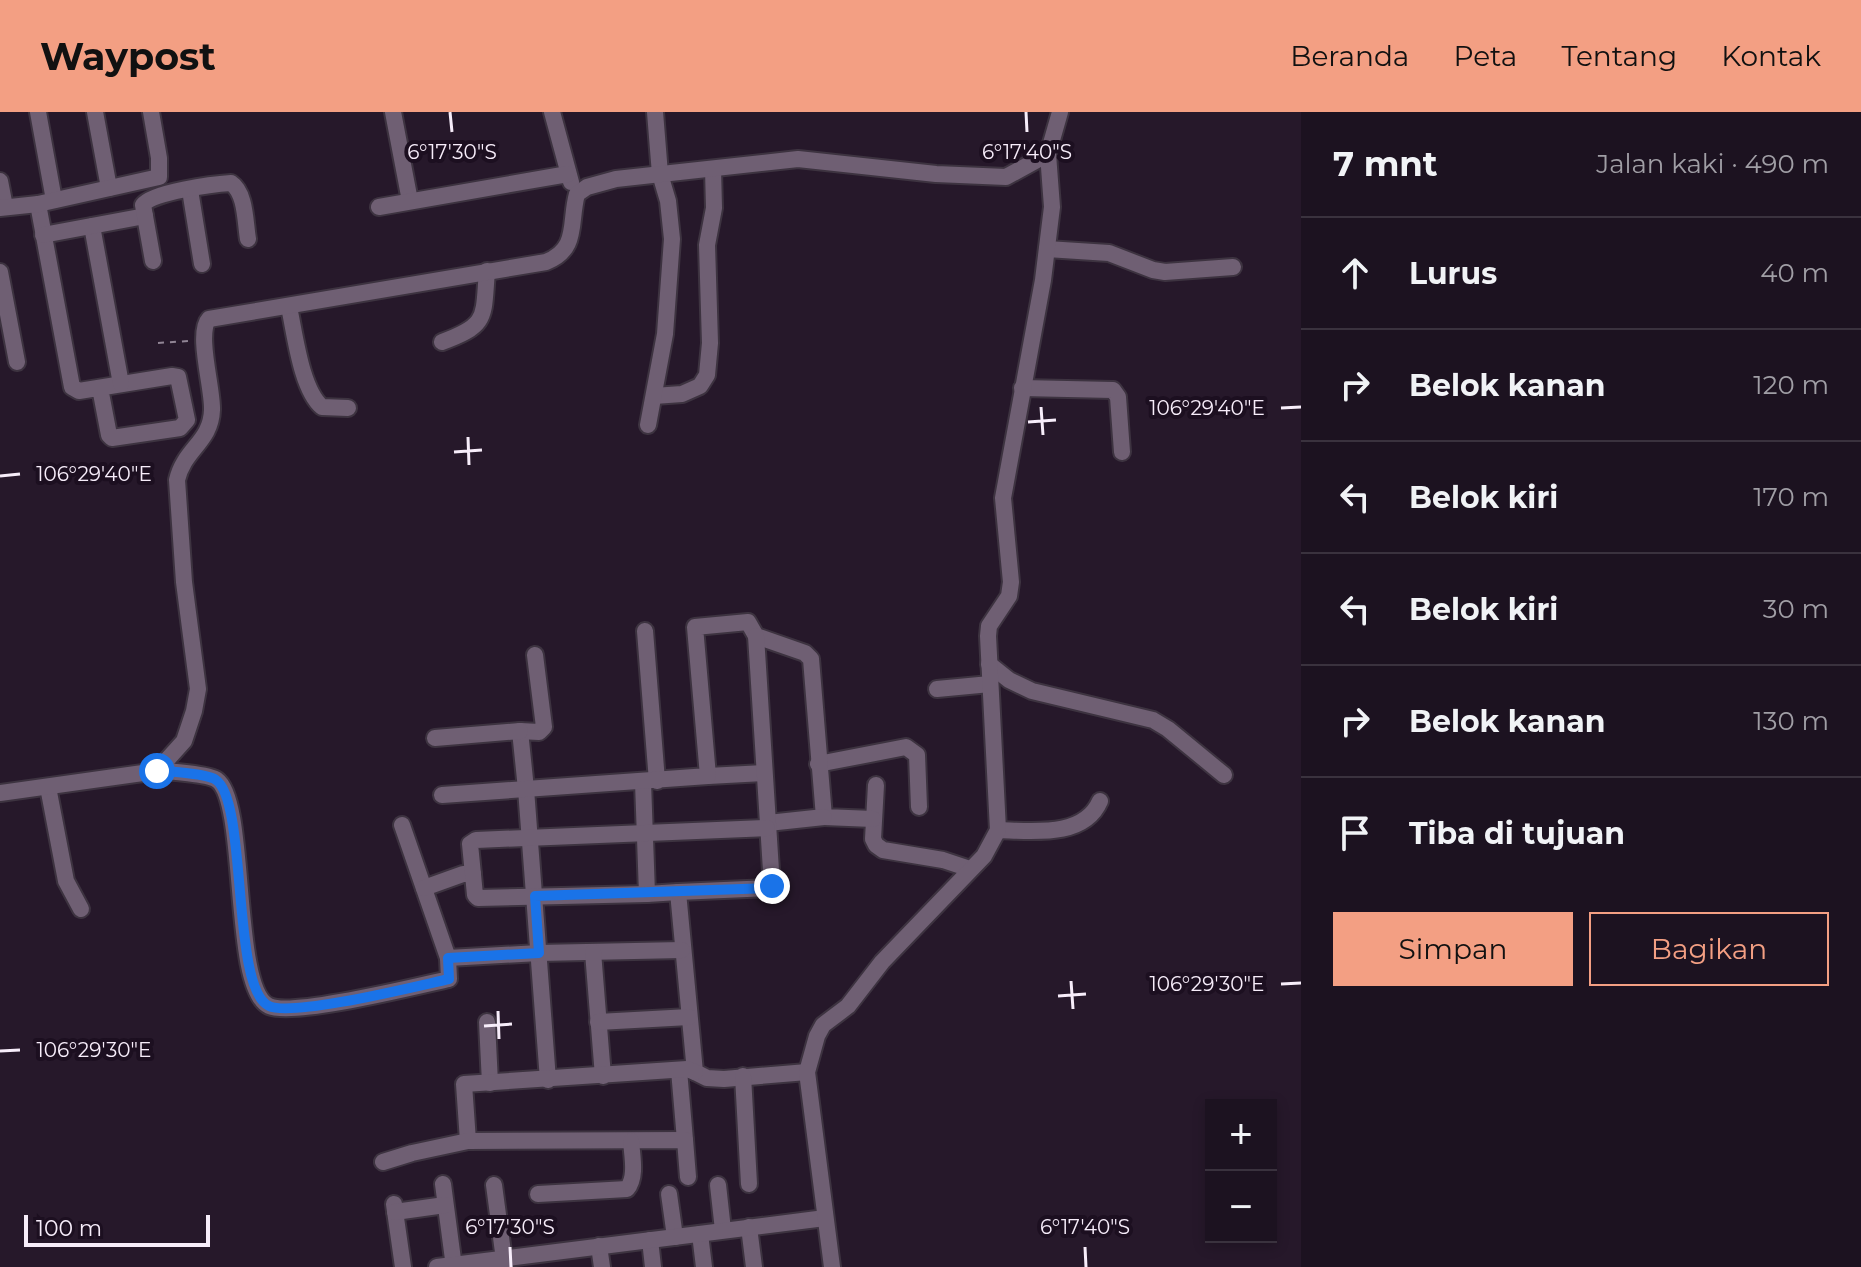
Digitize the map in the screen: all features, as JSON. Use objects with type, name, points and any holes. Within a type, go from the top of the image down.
[{"type":"street","points":[[38,112],[46,202],[43,235],[72,387],[79,391],[121,384],[178,377],[187,420],[185,425],[112,438],[100,388]]},
{"type":"street","points":[[95,112],[109,188]]},
{"type":"street","points":[[0,181],[2,207],[46,202],[159,177],[151,112]]},
{"type":"street","points":[[393,112],[410,201]]},
{"type":"street","points":[[157,771],[184,741],[198,689],[176,498],[181,464],[211,426],[213,406],[205,323],[216,316],[289,307],[546,262],[561,256],[569,243],[577,194],[568,174],[552,112]]},
{"type":"street","points":[[648,425],[665,334],[672,239],[668,201],[660,174],[655,112]]},
{"type":"street","points":[[832,1267],[807,1072],[817,1036],[823,1025],[848,1006],[882,962],[984,856],[998,830],[989,626],[1004,606],[1011,582],[1003,498],[1047,249],[1052,207],[1048,154],[1060,112]]},
{"type":"street","points":[[577,194],[587,187],[616,179],[798,159],[936,174],[1006,177],[1048,154]]},
{"type":"street","points":[[654,396],[682,394],[700,386],[707,375],[710,343],[707,245],[714,208],[713,169]]},
{"type":"street","points":[[379,207],[568,174]]},
{"type":"street","points":[[141,182],[153,261]]},
{"type":"street","points":[[43,235],[92,226],[190,190],[231,183],[237,187],[248,239]]},
{"type":"street","points":[[190,190],[202,264]]},
{"type":"street","points":[[92,226],[121,384]]},
{"type":"street","points":[[1047,249],[1109,253],[1165,272],[1233,267]]},
{"type":"street","points":[[442,342],[475,327],[483,315],[487,271]]},
{"type":"street","points":[[0,272],[17,362]]},
{"type":"street","points":[[289,307],[313,396],[322,407],[348,408]]},
{"type":"street","points":[[1022,388],[1113,390],[1118,397],[1122,452]]},
{"type":"street","points":[[708,776],[695,627],[748,622],[756,636],[767,826],[773,883],[771,887],[478,898],[473,874],[472,842],[646,835],[767,826],[824,817],[873,819]]},
{"type":"street","points":[[645,631],[650,782],[646,835],[647,894]]},
{"type":"street","points":[[756,636],[805,653],[811,659],[824,817]]},
{"type":"street","points":[[435,738],[539,732],[544,727],[535,655]]},
{"type":"street","points":[[989,664],[1009,680],[1032,691],[1153,720],[1224,775]]},
{"type":"street","points":[[937,689],[990,684]]},
{"type":"street","points":[[520,731],[548,1080]]},
{"type":"street","points":[[818,764],[906,747],[917,755],[919,807]]},
{"type":"street","points":[[0,793],[157,771],[173,770],[214,777],[222,785],[232,828],[247,955],[258,997],[268,1006],[284,1009],[323,1005],[449,979],[448,958],[402,825]]},
{"type":"street","points":[[442,795],[764,773]]},
{"type":"street","points":[[876,785],[873,839],[876,845],[883,850],[943,860],[970,869]]},
{"type":"street","points":[[48,787],[66,881],[81,909]]},
{"type":"street","points":[[998,830],[1049,832],[1086,821],[1094,814],[1100,801]]},
{"type":"street","points":[[424,888],[463,874],[473,874]]},
{"type":"street","points":[[678,892],[689,1017],[685,1140],[688,1177]]},
{"type":"street","points":[[448,958],[682,950]]},
{"type":"street","points":[[593,952],[603,1076]]},
{"type":"street","points":[[598,1022],[689,1017]]},
{"type":"street","points":[[487,1022],[490,1083]]},
{"type":"street","points":[[468,1141],[464,1084],[687,1071],[707,1078],[807,1072]]},
{"type":"street","points":[[743,1076],[749,1184]]},
{"type":"street","points":[[383,1162],[468,1141],[685,1140]]},
{"type":"street","points":[[538,1194],[627,1189],[631,1185],[633,1172],[631,1141]]},
{"type":"street","points":[[443,1184],[448,1266],[552,1260],[599,1246],[825,1218]]},
{"type":"street","points":[[494,1185],[504,1263]]},
{"type":"street","points":[[718,1185],[723,1230]]},
{"type":"street","points":[[669,1194],[675,1237]]},
{"type":"street","points":[[403,1267],[395,1208],[445,1205]]},
{"type":"street","points":[[749,1227],[754,1267]]},
{"type":"street","points":[[700,1234],[704,1267]]},
{"type":"street","points":[[650,1240],[653,1267]]},
{"type":"street","points":[[599,1246],[602,1267]]},
{"type":"path","points":[[158,343],[205,339]]},
{"type":"route","points":[[157,771],[173,770],[214,777],[222,785],[232,828],[247,955],[258,997],[268,1006],[284,1009],[323,1005],[449,979],[448,958],[539,953],[535,896],[647,894],[772,886]]}]
